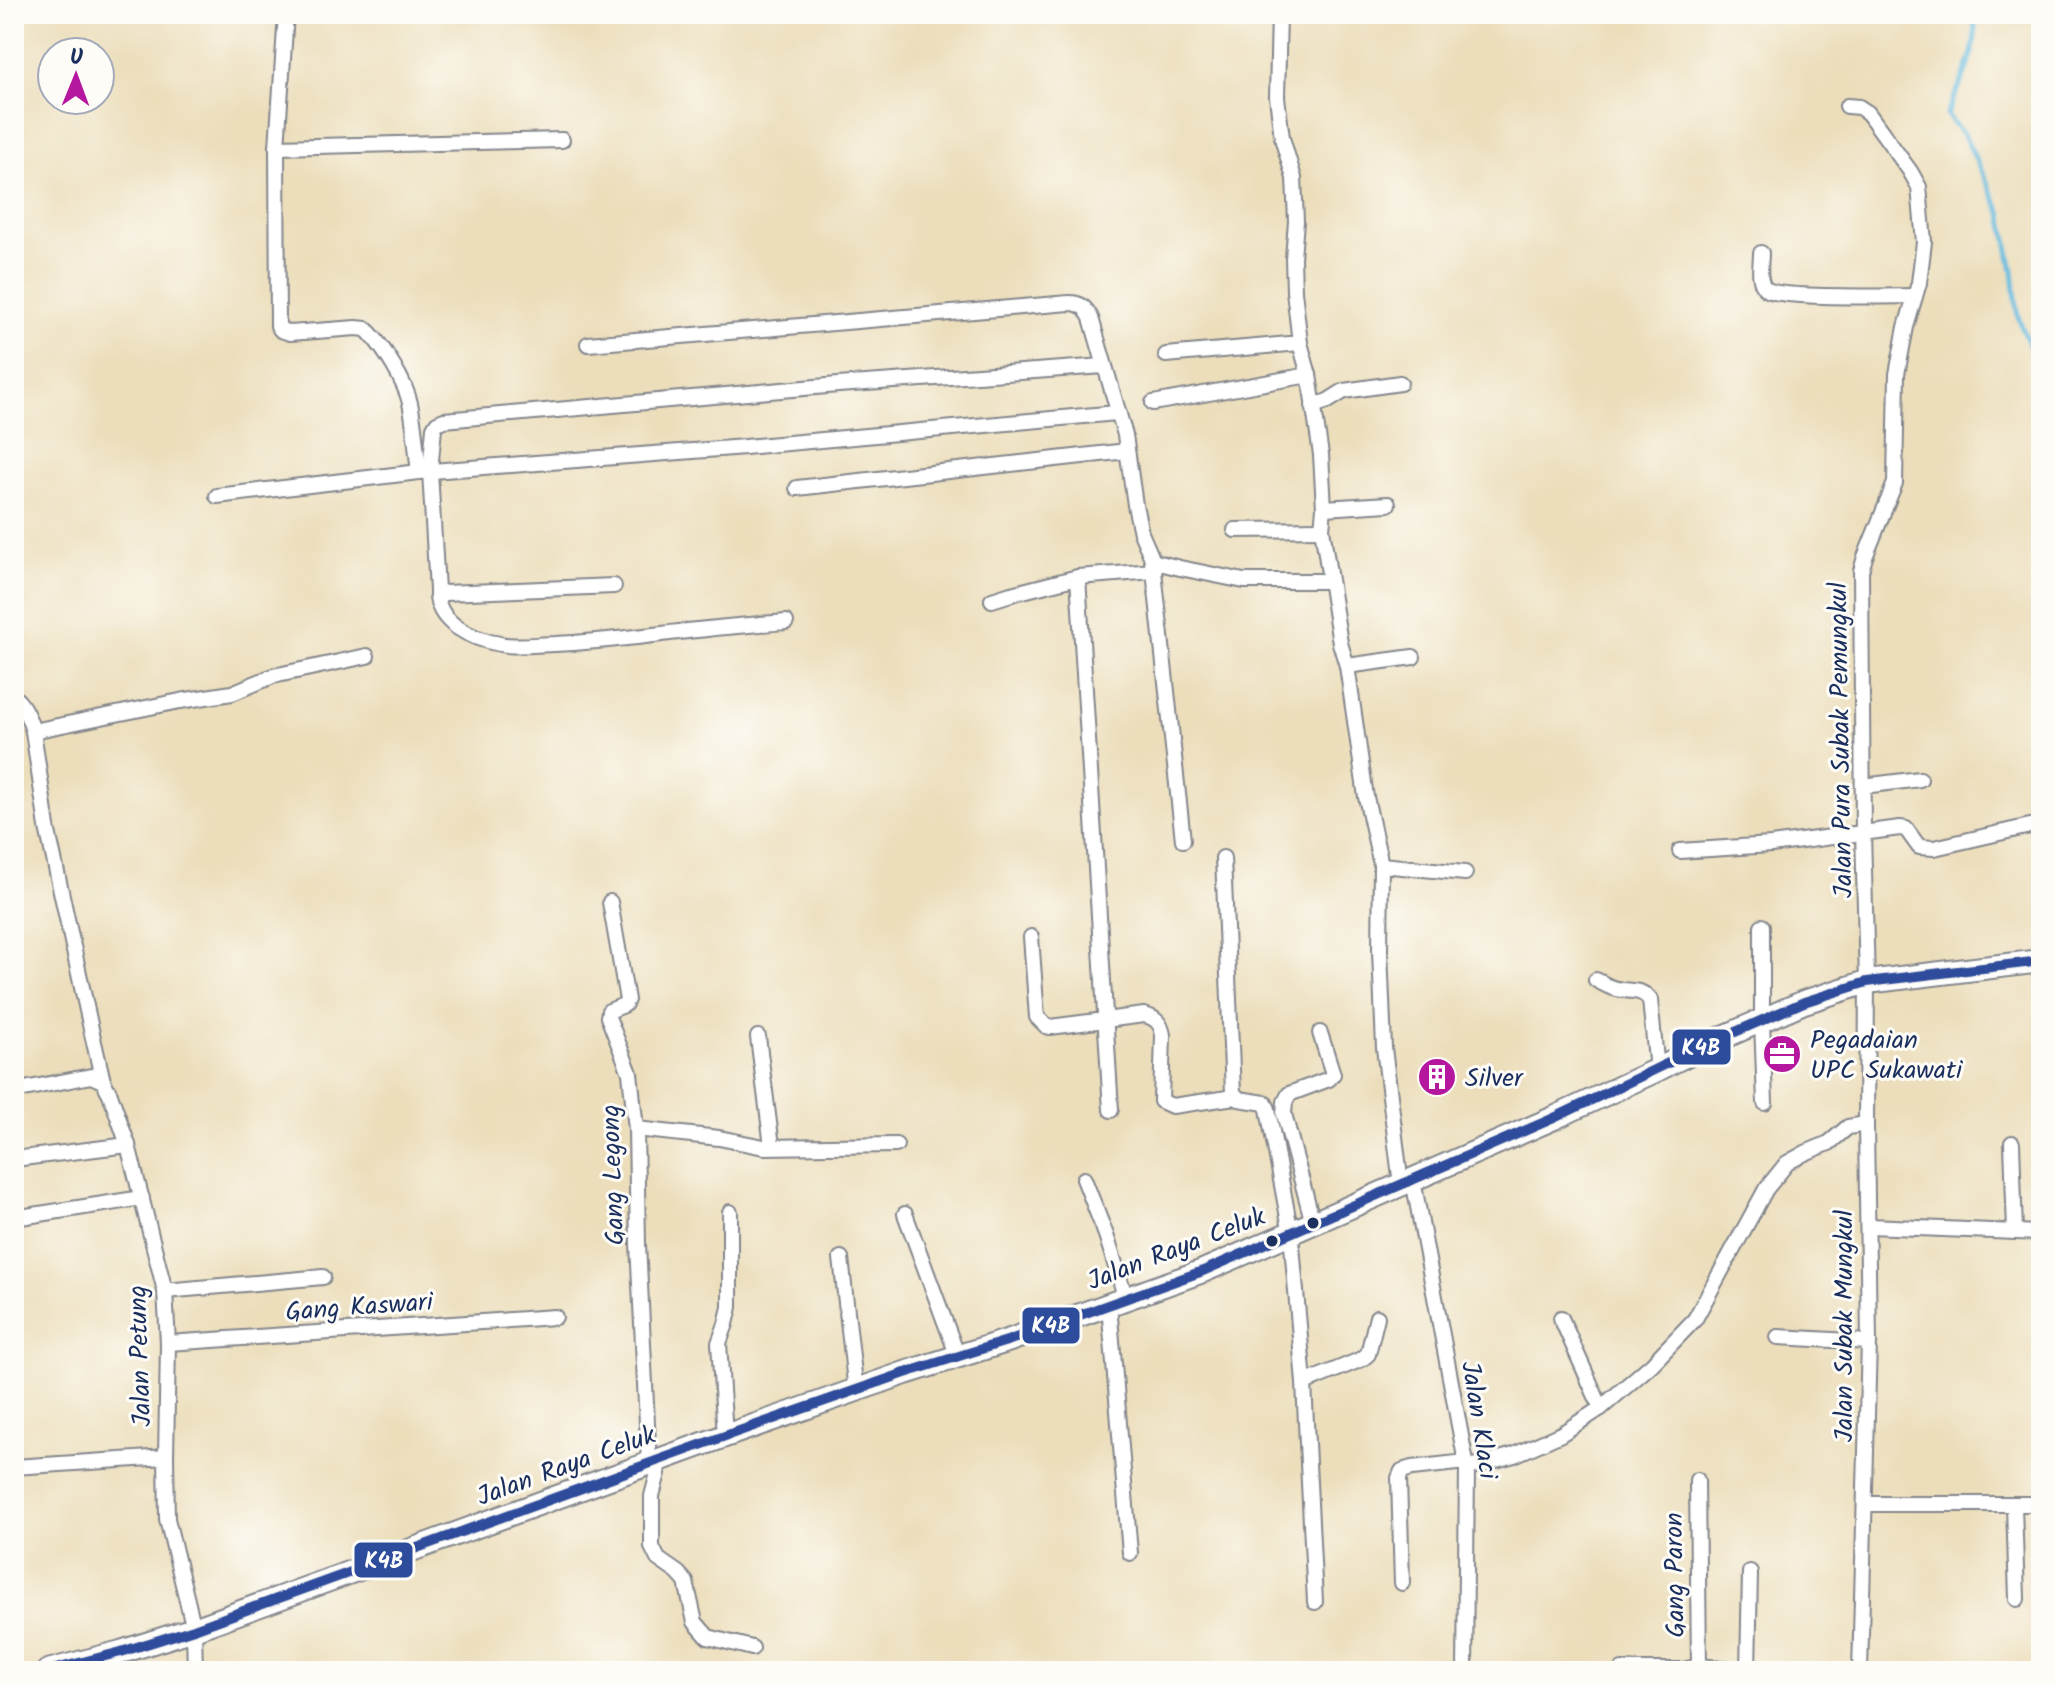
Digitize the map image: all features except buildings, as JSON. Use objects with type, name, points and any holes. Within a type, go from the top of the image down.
[{"type":"highway","name":"Jalan Raya Celuk","points":[[48,1671],[194,1629],[725,1436],[1203,1271],[1291,1234],[1312,1216],[1407,1183],[1804,1002],[1867,982],[2041,961]]},
{"type":"street","points":[[286,14],[277,147],[278,326],[290,333],[366,329],[375,338],[406,391],[424,472],[436,601],[444,616],[459,629],[503,645],[592,643],[786,622]]},
{"type":"street","name":"Jalan Klaci","points":[[1279,14],[1277,97],[1282,138],[1294,178],[1294,291],[1300,343],[1309,375],[1321,455],[1322,529],[1340,643],[1347,666],[1366,797],[1381,865],[1380,951],[1384,1048],[1407,1183],[1467,1465],[1465,1671]]},
{"type":"street","name":"Jalan Pura Subak Pemungkul","points":[[1847,106],[1859,107],[1868,113],[1910,171],[1919,187],[1924,242],[1921,274],[1897,374],[1895,483],[1861,571],[1867,982]]},
{"type":"street","points":[[277,147],[562,140]]},
{"type":"street","points":[[1761,253],[1760,281],[1764,288],[1772,292],[1915,296]]},
{"type":"street","points":[[588,344],[1077,303],[1084,306],[1091,318],[1125,435],[1141,533],[1153,566],[1183,840]]},
{"type":"street","points":[[1166,355],[1300,343]]},
{"type":"street","points":[[424,472],[434,428],[444,420],[838,385],[1104,366]]},
{"type":"street","points":[[1153,403],[1309,375]]},
{"type":"street","points":[[1313,406],[1349,390],[1400,383]]},
{"type":"street","points":[[217,496],[424,472],[1117,413]]},
{"type":"street","points":[[797,488],[1127,451]]},
{"type":"street","points":[[1324,508],[1388,504]]},
{"type":"street","points":[[1235,530],[1322,529]]},
{"type":"street","points":[[992,600],[1078,577],[1153,566],[1180,568],[1244,581],[1329,581]]},
{"type":"street","points":[[1078,577],[1111,1110]]},
{"type":"street","points":[[437,590],[444,593],[614,586]]},
{"type":"street","points":[[14,697],[28,716],[33,731],[232,693],[273,676],[367,656]]},
{"type":"street","points":[[1347,666],[1413,657]]},
{"type":"street","name":"Jalan Petung","points":[[33,731],[47,827],[103,1081],[128,1145],[165,1291],[168,1343],[167,1519],[194,1629],[195,1671]]},
{"type":"street","points":[[1863,786],[1920,779]]},
{"type":"street","points":[[1680,851],[1771,845],[1906,829],[1919,847],[1925,849],[2030,826]]},
{"type":"street","points":[[1223,858],[1235,1097]]},
{"type":"street","points":[[1381,865],[1465,873]]},
{"type":"street","name":"Gang Legong","points":[[610,902],[627,1000],[624,1005],[609,1011],[608,1017],[630,1073],[636,1129],[638,1244],[653,1462],[658,1473],[652,1496],[652,1547],[658,1559],[686,1582],[695,1622],[703,1632],[708,1637],[752,1648]]},
{"type":"street","points":[[1762,926],[1765,1103]]},
{"type":"street","points":[[1031,937],[1037,1017],[1041,1022],[1050,1027],[1144,1015],[1158,1021],[1162,1027],[1161,1101],[1172,1106],[1235,1097],[1261,1102],[1268,1109],[1291,1234],[1304,1383],[1315,1602]]},
{"type":"street","points":[[1596,980],[1612,988],[1648,995],[1657,1070]]},
{"type":"street","name":"Jalan Subak Mungkul","points":[[1860,1671],[1869,1342],[1867,982]]},
{"type":"street","points":[[1312,1216],[1284,1107],[1289,1094],[1329,1079],[1333,1074],[1320,1033]]},
{"type":"street","points":[[758,1037],[772,1146]]},
{"type":"street","points":[[14,1091],[91,1076],[103,1081]]},
{"type":"street","points":[[1402,1583],[1399,1478],[1402,1471],[1467,1465],[1514,1455],[1561,1434],[1601,1408],[1652,1364],[1695,1319],[1766,1189],[1787,1163],[1829,1143],[1848,1127],[1866,1124]]},
{"type":"street","points":[[636,1129],[772,1146],[896,1145]]},
{"type":"street","points":[[2012,1143],[2015,1232]]},
{"type":"street","points":[[14,1159],[128,1145]]},
{"type":"street","points":[[1084,1179],[1106,1235],[1118,1302],[1130,1553]]},
{"type":"street","points":[[14,1218],[142,1198]]},
{"type":"street","points":[[725,1436],[719,1343],[730,1307],[730,1212]]},
{"type":"street","points":[[905,1214],[958,1357]]},
{"type":"street","points":[[1869,1226],[2041,1233]]},
{"type":"street","points":[[841,1258],[856,1392]]},
{"type":"street","points":[[165,1291],[323,1277]]},
{"type":"street","name":"Gang Kaswari","points":[[168,1343],[555,1317]]},
{"type":"street","points":[[1304,1383],[1368,1354],[1377,1317]]},
{"type":"street","points":[[1561,1318],[1601,1408]]},
{"type":"street","points":[[1778,1337],[1869,1342]]},
{"type":"street","points":[[14,1467],[166,1457]]},
{"type":"street","name":"Gang Paron","points":[[1697,1480],[1699,1666],[1750,1671]]},
{"type":"street","points":[[1865,1504],[2041,1504]]},
{"type":"street","points":[[2014,1505],[2017,1599]]},
{"type":"street","points":[[1750,1572],[1750,1671]]},
{"type":"street","points":[[1622,1670],[1684,1670],[1699,1666]]},
{"type":"waterway","points":[[1972,14],[1975,26],[1972,51],[1947,115],[1965,137],[2002,214],[2018,317],[2041,374]]},
{"type":"transit line","name":"K4B","points":[[48,1671],[194,1629],[725,1436],[1203,1271],[1554,1118],[1804,1002],[1867,982],[2041,961]]},
{"type":"place","name":"Pegadaian UPC Sukawati","points":[[1782,1054]]},
{"type":"place","name":"Silver","points":[[1437,1077]]}]
